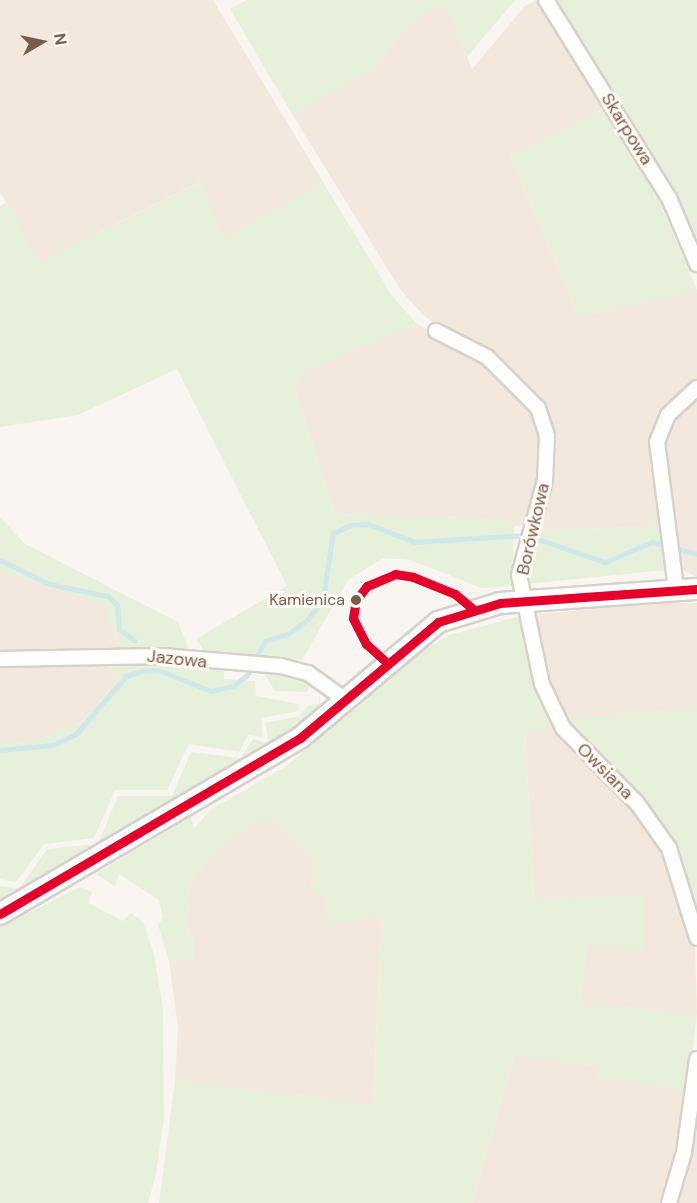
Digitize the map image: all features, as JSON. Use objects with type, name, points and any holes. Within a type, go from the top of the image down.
[{"type":"street","name":"Skarpowa","points":[[546,0],[669,198],[697,264]]},
{"type":"street","name":"Borówkowa","points":[[436,331],[487,357],[538,408],[547,436],[545,480],[527,558],[519,575],[522,600]]},
{"type":"street","points":[[676,588],[657,442],[668,414],[697,388]]},
{"type":"street","points":[[0,914],[276,753],[438,622],[522,600],[676,588],[697,589]]},
{"type":"street","name":"Owsiana","points":[[522,600],[552,709],[654,824],[683,882],[697,938]]},
{"type":"street","name":"Jazowa","points":[[0,659],[162,656],[264,666],[308,673],[344,699]]},
{"type":"street","points":[[669,1203],[684,1152],[697,1059]]},
{"type":"shaded area","points":[[0,0],[213,0],[323,182],[224,239],[200,182],[38,263],[0,192]]},
{"type":"shaded area","points":[[536,0],[605,108],[510,156],[579,317],[697,290],[697,378],[658,416],[651,463],[659,517],[643,527],[544,530],[539,524],[548,489],[540,406],[423,315],[400,289],[292,114],[374,69],[406,27],[444,1],[472,69],[525,6]]},
{"type":"shaded area","points":[[417,324],[502,374],[540,421],[542,477],[528,525],[514,526],[504,519],[335,514],[295,390],[304,371]]},
{"type":"shaded area","points":[[697,401],[697,577],[683,570],[664,447],[678,415]]},
{"type":"shaded area","points":[[0,571],[105,605],[118,649],[0,655]]},
{"type":"shaded area","points":[[655,603],[697,603],[697,708],[563,720],[546,686],[533,615]]},
{"type":"shaded area","points":[[105,660],[118,681],[80,723],[26,744],[0,741],[0,663]]},
{"type":"shaded area","points":[[556,725],[636,808],[663,843],[695,945],[697,1014],[580,1003],[586,947],[643,897],[534,899],[525,732]]},
{"type":"shaded area","points":[[272,819],[315,860],[311,891],[382,915],[373,1104],[175,1081],[178,1028],[169,961],[192,959],[194,942],[186,926],[189,886],[210,855],[257,820]]},
{"type":"shaded area","points":[[514,1055],[597,1066],[596,1076],[688,1091],[662,1203],[472,1203]]},
{"type":"shaded area","points":[[697,1087],[697,1203],[673,1203]]},
{"type":"green space","points":[[247,0],[515,0],[467,57],[443,2],[406,27],[374,69],[292,114],[230,9]]},
{"type":"green space","points":[[555,0],[697,0],[697,237],[671,185]]},
{"type":"green space","points":[[605,108],[661,206],[697,290],[579,317],[510,156]]},
{"type":"green space","points":[[201,182],[224,239],[323,182],[392,296],[417,324],[304,371],[295,390],[335,514],[504,519],[514,526],[512,586],[482,588],[410,560],[383,558],[348,580],[302,660],[205,652],[196,639],[287,586],[177,369],[78,415],[0,427],[0,206],[9,201],[38,263]]},
{"type":"green space","points":[[0,517],[25,544],[178,622],[189,650],[118,649],[104,605],[0,571]]},
{"type":"green space","points":[[659,517],[665,570],[527,584],[539,524],[544,530],[643,527]]},
{"type":"green space","points":[[518,617],[556,725],[525,733],[534,899],[643,896],[643,950],[586,947],[580,1003],[697,1014],[688,1091],[596,1076],[597,1066],[514,1055],[472,1203],[159,1203],[175,1081],[373,1104],[382,915],[327,925],[324,897],[311,891],[315,860],[272,819],[257,820],[210,855],[189,886],[186,926],[194,942],[192,959],[169,961],[158,925],[163,918],[159,900],[119,874],[115,886],[96,874],[191,817],[194,829],[211,809],[285,767],[419,653],[449,635]]},
{"type":"green space","points":[[105,660],[224,671],[224,679],[255,681],[256,696],[299,704],[298,711],[261,718],[263,737],[248,735],[239,752],[189,744],[167,790],[115,790],[94,838],[44,844],[16,882],[0,879],[0,741],[26,744],[80,723],[118,681]]},
{"type":"green space","points":[[264,673],[294,676],[311,684],[307,692],[275,691]]},
{"type":"green space","points":[[319,690],[320,709],[292,731],[0,903],[0,886],[19,889],[47,849],[98,844],[118,796],[172,796],[191,752],[241,758],[253,739],[269,743],[265,723],[299,716],[309,705],[319,704]]},
{"type":"green space","points":[[697,708],[697,911],[671,842],[563,720]]},
{"type":"green space","points":[[80,887],[92,892],[89,903],[123,921],[131,913],[143,922],[154,954],[163,1009],[164,1118],[156,1174],[148,1203],[0,1203],[0,927]]},
{"type":"waterway","points":[[0,750],[53,745],[76,734],[126,676],[141,671],[158,670],[211,691],[233,686],[247,675],[265,641],[288,634],[308,619],[323,598],[333,533],[351,525],[368,524],[415,542],[526,535],[605,562],[652,542],[697,554]]},
{"type":"waterway","points":[[0,560],[49,584],[108,596],[117,605],[119,629],[134,640]]},
{"type":"transit line","points":[[385,661],[366,644],[353,618],[356,600],[367,586],[395,574],[413,577],[455,594],[473,609]]},
{"type":"transit line","points":[[0,914],[300,738],[438,622],[500,603],[697,589]]},
{"type":"place","name":"Kamienica","points":[[356,600]]}]
